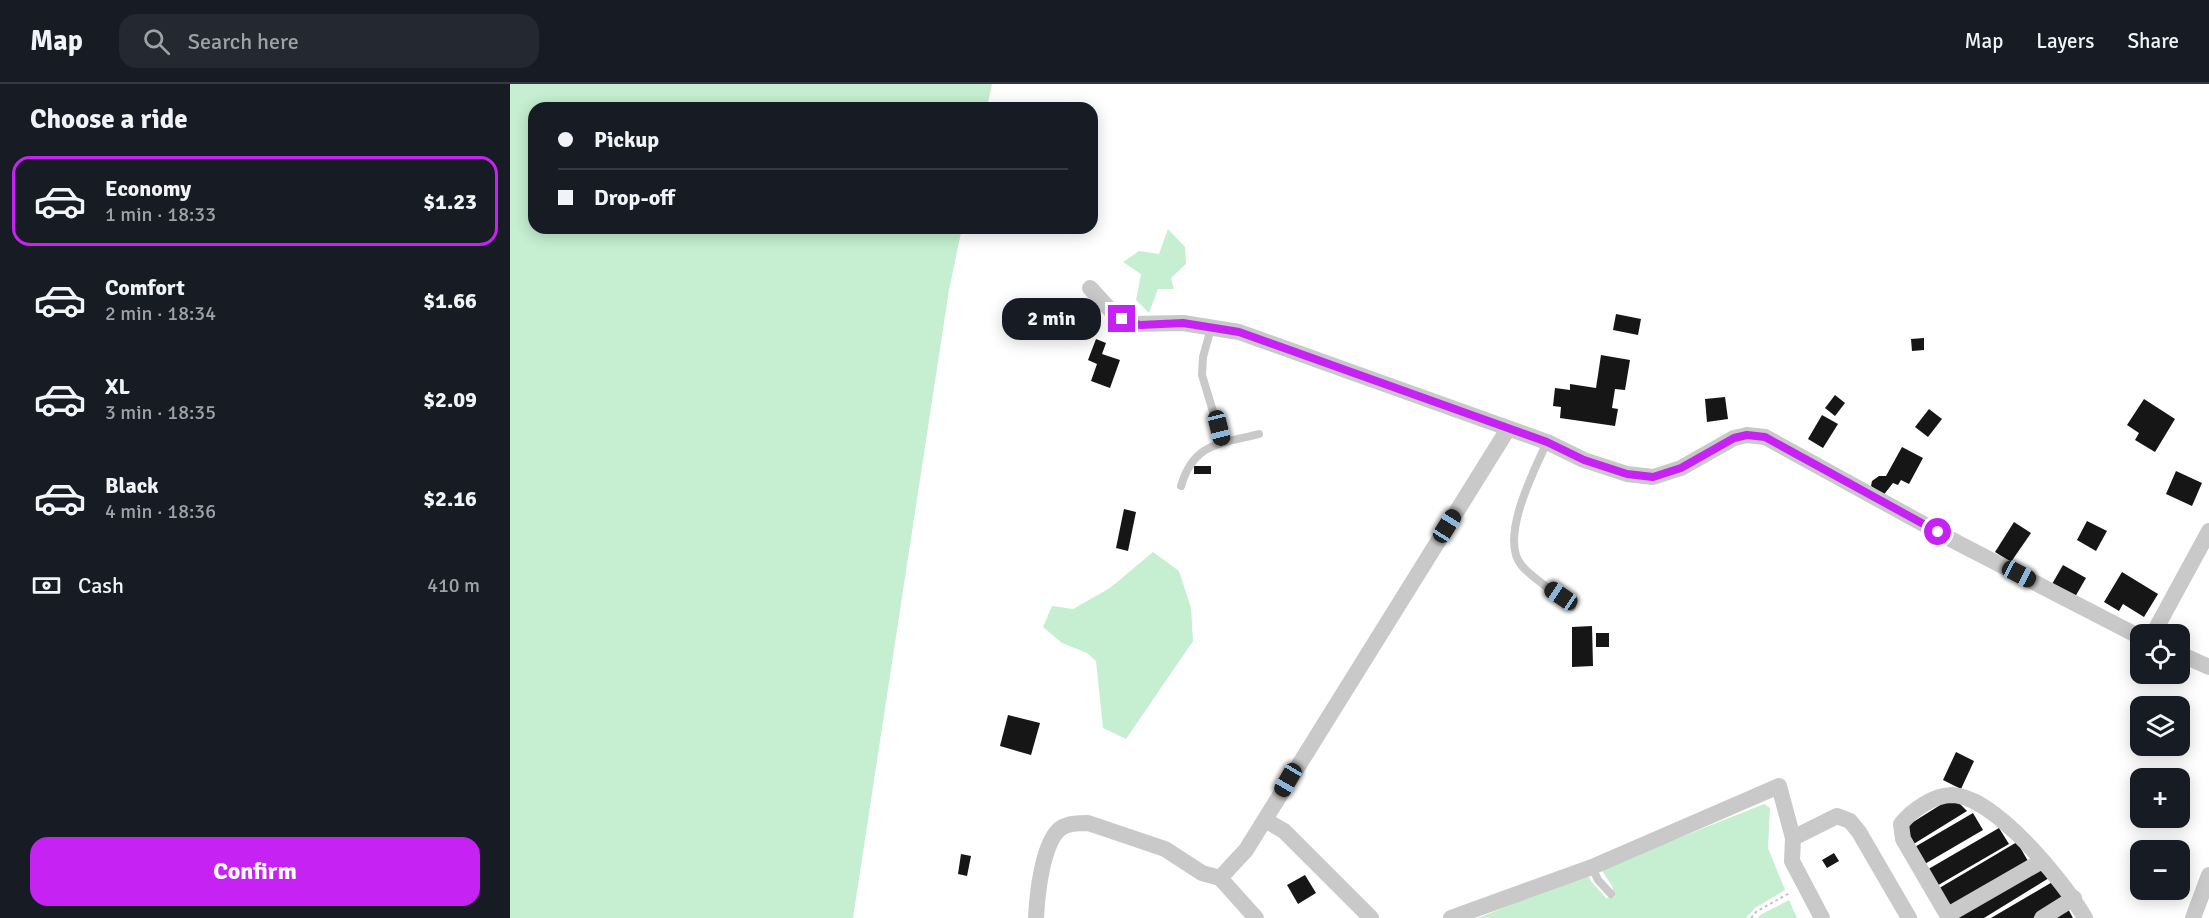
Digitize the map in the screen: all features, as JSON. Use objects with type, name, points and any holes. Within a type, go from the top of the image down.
[{"type":"street","points":[[1090,288],[1115,315],[1130,324],[1183,323],[1239,332],[1547,442],[1584,460],[1627,474],[1653,477],[1681,468],[1734,438],[1747,435],[1765,437],[1958,543],[2130,632]]},
{"type":"street","points":[[1220,878],[1246,850],[1508,429]]},
{"type":"street","points":[[2158,624],[2209,531]]},
{"type":"street","points":[[2190,658],[2209,667]]},
{"type":"street","points":[[1451,918],[1592,867],[1779,786],[1793,838],[1792,861],[1821,918]]},
{"type":"street","points":[[2042,861],[1948,917],[1901,831],[1901,824],[1907,816],[1934,799],[1953,795],[1968,799],[2011,827],[2042,861],[2074,898],[2085,918]]},
{"type":"street","points":[[1793,838],[1837,816],[1850,821],[1876,858],[1909,918]]},
{"type":"street","points":[[1265,820],[1284,831],[1371,918]]},
{"type":"street","points":[[1036,918],[1037,896],[1049,847],[1061,828],[1076,823],[1088,823],[1165,849],[1202,873],[1220,878],[1256,918]]},
{"type":"street","points":[[2193,918],[2209,875]]},
{"type":"street","points":[[2042,918],[2074,898]]},
{"type":"lane","points":[[1211,328],[1203,357],[1202,375],[1222,441]]},
{"type":"lane","points":[[1181,486],[1185,471],[1203,450],[1222,441],[1259,434]]},
{"type":"lane","points":[[1547,442],[1518,517],[1514,548],[1521,565],[1572,607]]},
{"type":"lane","points":[[1592,867],[1598,880],[1611,894]]},
{"type":"path","points":[[1751,918],[1756,912],[1803,885]]},
{"type":"shaded area","points":[[510,84],[992,84],[988,102],[528,102],[528,234],[961,234],[949,290],[853,918],[510,918]]},
{"type":"shaded area","points":[[1168,229],[1185,247],[1186,264],[1171,278],[1174,289],[1158,289],[1149,313],[1136,300],[1141,274],[1123,262],[1139,251],[1159,254]]},
{"type":"shaded area","points":[[1153,552],[1179,571],[1191,608],[1193,641],[1126,739],[1103,728],[1096,661],[1087,653],[1062,643],[1043,627],[1052,606],[1073,609],[1110,588]]},
{"type":"shaded area","points":[[1764,804],[1770,808],[1768,848],[1785,890],[1755,908],[1746,918],[1478,918],[1588,874],[1606,898],[1615,897],[1612,886],[1601,869]]},
{"type":"shaded area","points":[[1789,900],[1797,918],[1758,918],[1760,915]]},
{"type":"building","points":[[1616,314],[1641,319],[1638,335],[1613,330]]},
{"type":"building","points":[[1924,338],[1924,350],[1912,351],[1911,339]]},
{"type":"building","points":[[1096,339],[1106,343],[1102,354],[1120,360],[1110,388],[1091,381],[1097,364],[1088,360]]},
{"type":"building","points":[[1601,355],[1630,360],[1625,390],[1615,389],[1612,408],[1618,409],[1615,426],[1560,418],[1561,407],[1553,406],[1555,388],[1570,390],[1570,384],[1596,388]]},
{"type":"building","points":[[1835,395],[1845,403],[1835,416],[1825,408]]},
{"type":"building","points":[[1725,397],[1728,419],[1707,422],[1705,399]]},
{"type":"building","points":[[2144,399],[2175,419],[2155,452],[2135,440],[2139,433],[2127,425]]},
{"type":"building","points":[[1929,409],[1942,419],[1928,437],[1915,427]]},
{"type":"building","points":[[1822,415],[1838,424],[1823,448],[1808,439]]},
{"type":"building","points":[[1902,447],[1923,458],[1909,484],[1901,480],[1898,485],[1893,483],[1882,497],[1871,486],[1872,481],[1879,476],[1886,476]]},
{"type":"building","points":[[1194,466],[1211,466],[1211,474],[1194,474]]},
{"type":"building","points":[[2176,471],[2202,483],[2192,506],[2166,494]]},
{"type":"building","points":[[1124,509],[1136,512],[1128,551],[1116,548]]},
{"type":"building","points":[[2087,521],[2107,531],[2096,551],[2077,540]]},
{"type":"building","points":[[2014,522],[2031,533],[2011,562],[1995,552]]},
{"type":"building","points":[[2063,565],[2086,578],[2075,597],[2052,584]]},
{"type":"building","points":[[2122,572],[2158,594],[2144,617],[2123,604],[2119,611],[2104,602]]},
{"type":"building","points":[[1592,626],[1593,666],[1572,667],[1572,627]]},
{"type":"building","points":[[1596,633],[1609,633],[1609,647],[1596,647]]},
{"type":"building","points":[[1008,715],[1040,723],[1031,755],[1000,746]]},
{"type":"building","points":[[1956,752],[1974,761],[1961,789],[1943,780]]},
{"type":"building","points":[[1953,797],[1967,811],[1912,845],[1902,829]]},
{"type":"building","points":[[1973,813],[1983,830],[1923,865],[1913,848]]},
{"type":"building","points":[[1999,828],[2009,844],[1935,887],[1925,871]]},
{"type":"building","points":[[2017,842],[2028,861],[1947,909],[1936,890]]},
{"type":"building","points":[[1834,853],[1839,861],[1827,868],[1822,860]]},
{"type":"building","points":[[961,854],[971,856],[967,876],[958,874]]},
{"type":"building","points":[[2040,867],[2049,878],[1984,918],[1952,918]]},
{"type":"building","points":[[1305,875],[1316,893],[1298,904],[1287,885]]},
{"type":"building","points":[[2054,881],[2064,900],[2033,918],[1991,918]]},
{"type":"building","points":[[2067,907],[2073,918],[2048,918]]},
{"type":"route","points":[[1122,319],[1130,324],[1153,326],[1183,323],[1239,332],[1547,442],[1584,460],[1640,477],[1653,477],[1681,468],[1740,436],[1765,437],[1938,532]]}]
